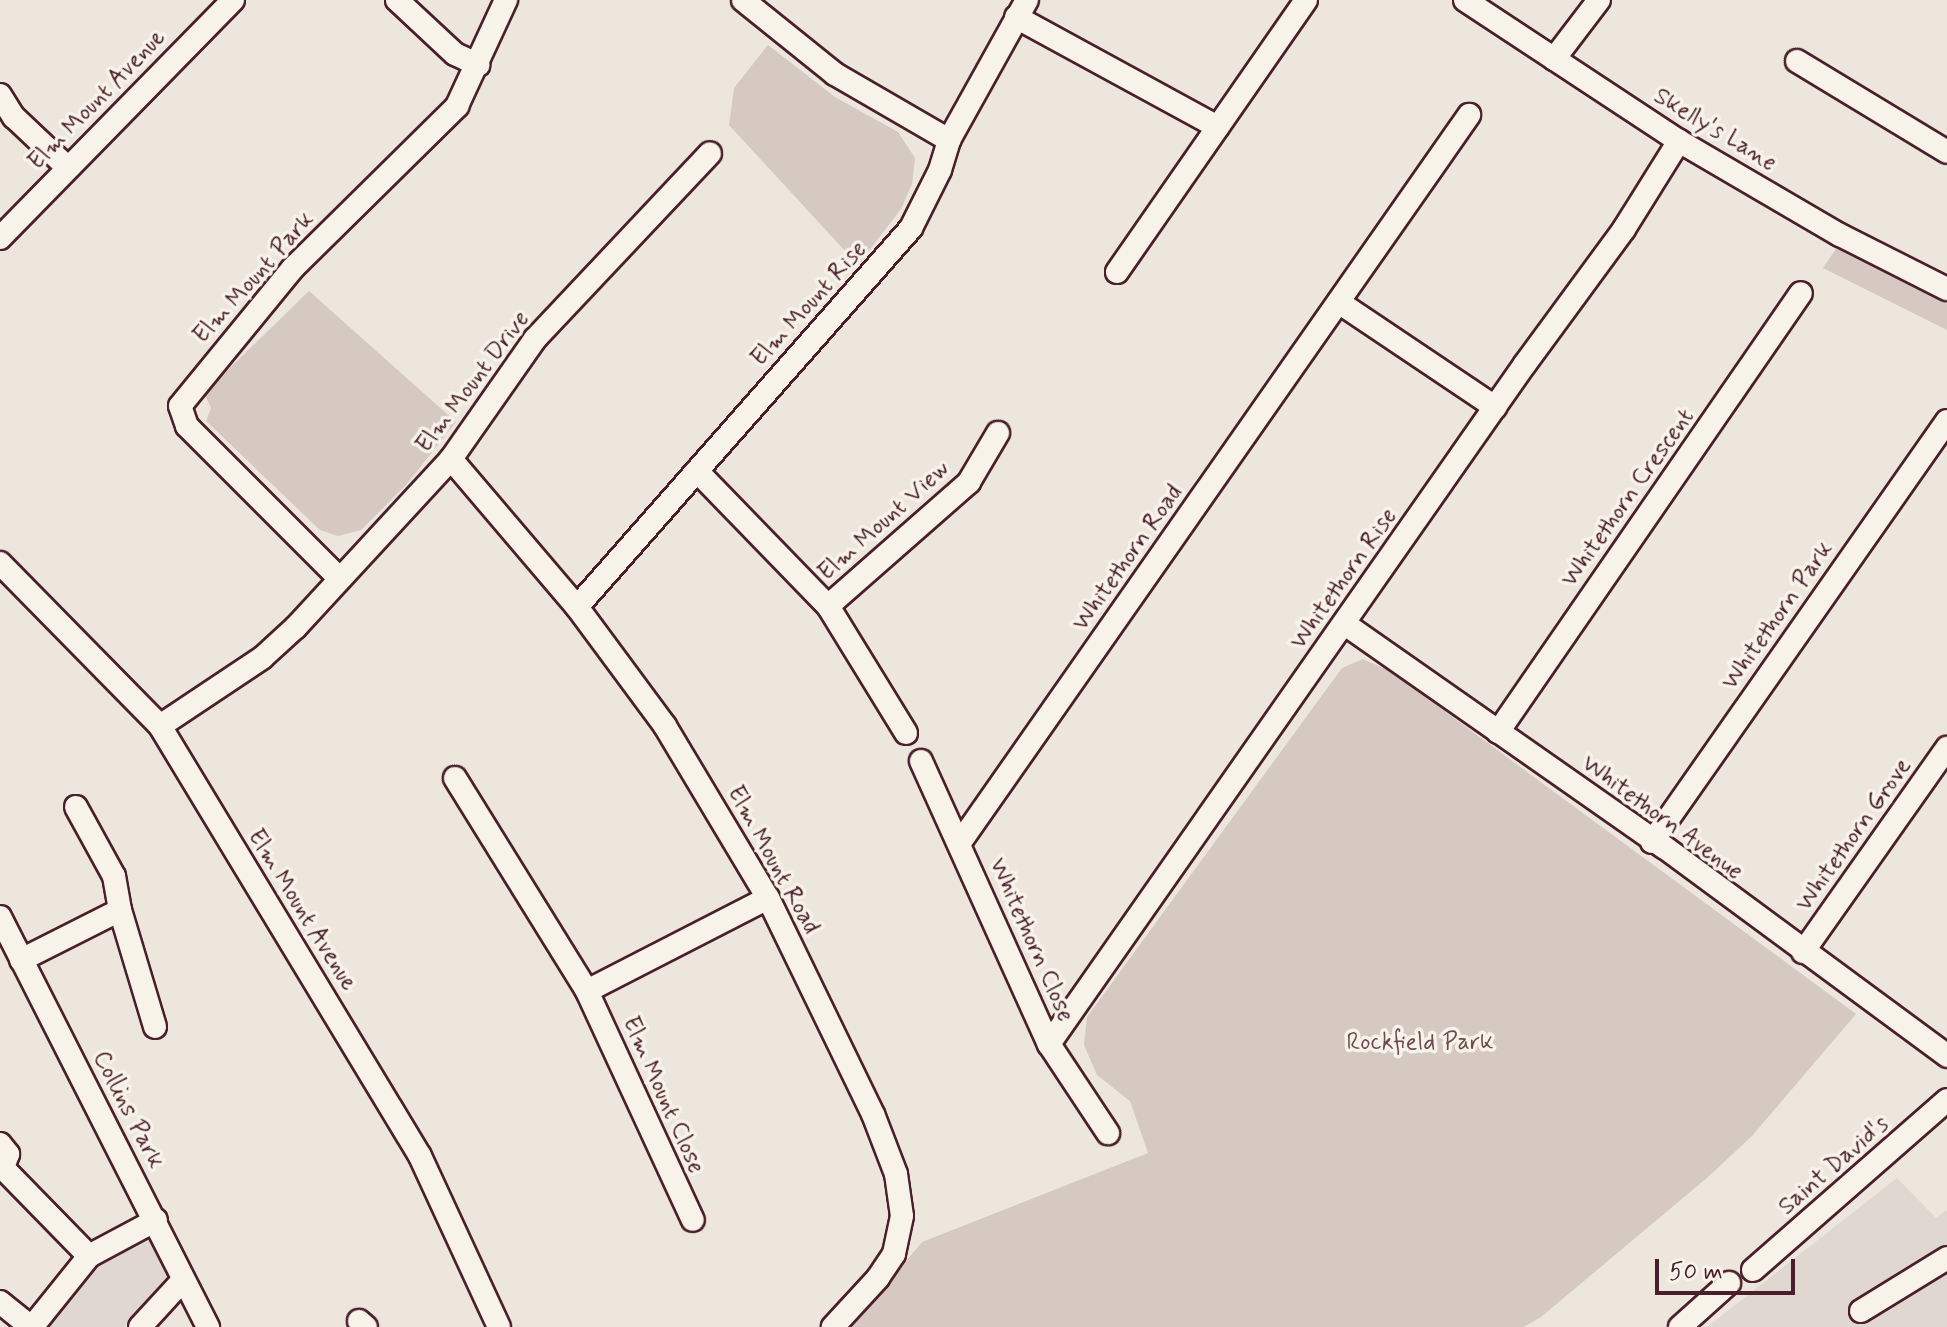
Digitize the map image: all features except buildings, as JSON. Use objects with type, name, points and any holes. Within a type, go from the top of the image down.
[{"type":"street","points":[[397,0],[455,54],[479,65]]},
{"type":"street","name":"Elm Mount Park","points":[[339,578],[187,426],[180,406],[194,385],[293,268],[457,106],[479,65],[506,0]]},
{"type":"street","points":[[1117,272],[1306,0]]},
{"type":"street","name":"Skelly's Lane","points":[[1465,0],[1679,141],[1840,235],[1947,289]]},
{"type":"street","points":[[1554,59],[1599,0]]},
{"type":"street","points":[[746,1],[835,74],[949,140]]},
{"type":"street","name":"Elm Mount Avenue","points":[[0,238],[220,4]]},
{"type":"street","points":[[1022,8],[1218,127]]},
{"type":"street","name":"Elm Mount Rise","points":[[577,607],[911,228],[940,170],[949,140],[1022,8]]},
{"type":"street","points":[[1797,61],[1947,152]]},
{"type":"street","points":[[0,95],[14,117],[68,168]]},
{"type":"street","name":"Whitethorn Road","points":[[959,844],[1469,115]]},
{"type":"street","name":"Whitethorn Rise","points":[[1049,1044],[1495,407],[1624,229],[1679,141]]},
{"type":"street","name":"Elm Mount Drive","points":[[160,726],[262,658],[296,627],[451,459],[535,339],[710,153]]},
{"type":"street","name":"Whitethorn Crescent","points":[[1498,732],[1801,293]]},
{"type":"street","points":[[1340,303],[1495,407]]},
{"type":"street","name":"Whitethorn Park","points":[[1652,842],[1947,421]]},
{"type":"street","name":"Elm Mount View","points":[[828,606],[969,482],[998,433]]},
{"type":"street","name":"Elm Mount Road","points":[[451,459],[577,607],[665,726],[768,898],[873,1114],[896,1174],[902,1216],[894,1254],[878,1278],[833,1327]]},
{"type":"street","name":"Elm Mount View","points":[[697,471],[828,606],[906,733]]},
{"type":"street","name":"Elm Mount Avenue","points":[[0,563],[160,726],[420,1156],[499,1327]]},
{"type":"street","name":"Whitethorn Avenue","points":[[1345,624],[1947,1056]]},
{"type":"street","name":"Whitethorn Grove","points":[[1803,952],[1947,748]]},
{"type":"street","name":"Whitethorn Close","points":[[921,761],[1049,1044],[1108,1133]]},
{"type":"street","name":"Elm Mount Close","points":[[455,778],[587,991],[693,1220]]},
{"type":"street","points":[[76,807],[114,876],[120,910],[155,1027]]},
{"type":"street","points":[[587,991],[768,898]]},
{"type":"street","points":[[21,960],[120,910]]},
{"type":"street","name":"Collins Park","points":[[0,917],[208,1327]]},
{"type":"street","name":"Saint David's","points":[[1753,1270],[1947,1100]]},
{"type":"street","points":[[0,1144],[8,1154],[3,1168],[89,1256]]},
{"type":"street","points":[[0,1302],[32,1327],[89,1256],[156,1220]]},
{"type":"street","points":[[1861,1311],[1947,1258]]},
{"type":"street","points":[[140,1327],[183,1280]]},
{"type":"street","points":[[1680,1327],[1729,1283]]},
{"type":"shaded area","points":[[1897,1178],[1936,1218],[1947,1210],[1947,1327],[1707,1327]]},
{"type":"shaded area","points":[[152,1226],[171,1273],[164,1287],[124,1327],[50,1327],[40,1315],[91,1258]]},
{"type":"green space","points":[[768,45],[835,97],[898,132],[915,158],[912,184],[901,209],[858,265],[729,125],[734,88]]},
{"type":"green space","points":[[1838,246],[1947,304],[1947,330],[1823,268]]},
{"type":"green space","points":[[309,291],[456,422],[406,485],[361,530],[338,536],[320,530],[206,421],[211,408],[204,393]]},
{"type":"green space","name":"Rockfield Park","points":[[1363,659],[1390,671],[1856,1014],[1752,1136],[1708,1177],[1541,1317],[1524,1327],[852,1327],[922,1242],[1148,1153],[1130,1101],[1097,1075],[1084,1045],[1087,1017],[1342,668]]}]
